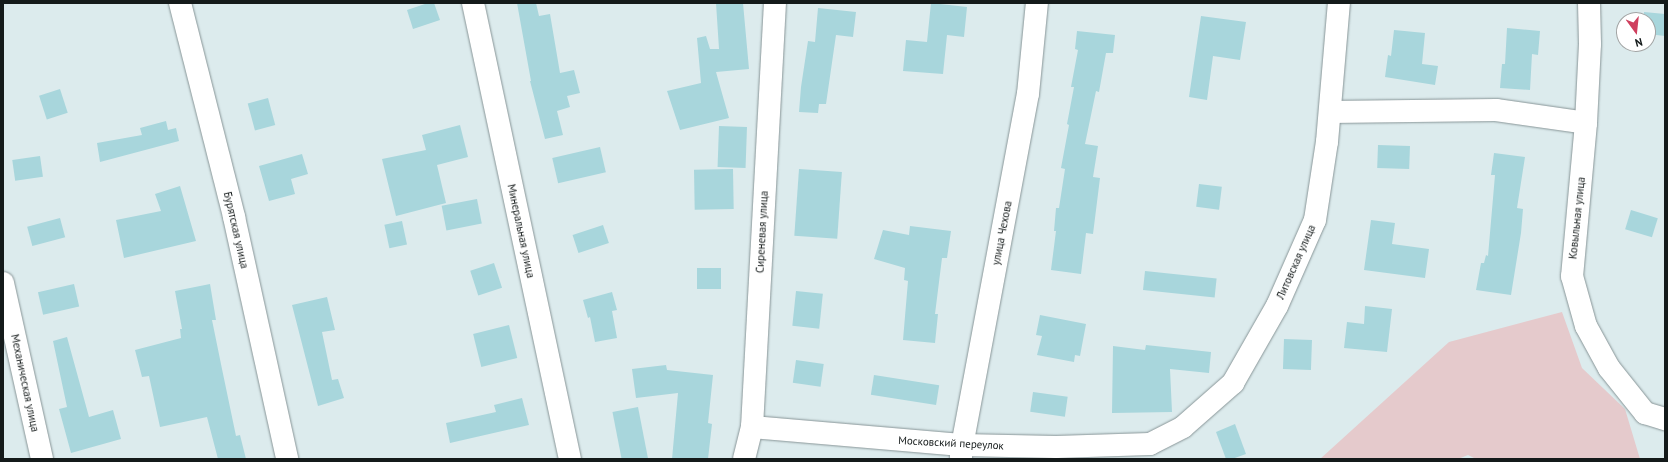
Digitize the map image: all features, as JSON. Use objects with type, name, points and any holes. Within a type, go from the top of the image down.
[{"type":"street","name":"Бурятская улица","points":[[180,3],[234,216],[287,459]]},
{"type":"street","name":"Минеральная улица","points":[[473,3],[570,459]]},
{"type":"street","name":"Сиреневая улица","points":[[744,459],[752,427],[775,3]]},
{"type":"street","name":"улица Чехова","points":[[961,450],[1028,94],[1037,3]]},
{"type":"street","name":"Литовская улица","points":[[1150,444],[1183,427],[1233,383],[1277,306],[1315,220],[1330,112],[1339,3]]},
{"type":"street","name":"Ковыльная улица","points":[[1589,3],[1590,44],[1586,123],[1572,276],[1586,326],[1608,368],[1655,416]]},
{"type":"street","points":[[1330,112],[1496,110],[1586,123]]},
{"type":"street","name":"Механическая улица","points":[[3,283],[42,459]]},
{"type":"street","name":"Московский переулок","points":[[752,427],[961,450],[1150,444]]},
{"type":"shaded area","points":[[1562,312],[1582,368],[1625,409],[1640,459],[1476,459],[1468,455],[1458,459],[1320,459],[1449,342]]},
{"type":"building","points":[[428,3],[434,3],[440,20],[413,29],[407,10]]},
{"type":"building","points":[[517,3],[536,3],[539,16],[550,14],[560,73],[574,70],[580,93],[567,96],[570,107],[557,111],[563,135],[545,139],[530,81]]},
{"type":"building","points":[[716,3],[743,3],[749,69],[716,72],[729,118],[680,130],[667,91],[701,83],[697,38],[706,36],[710,49],[719,49]]},
{"type":"building","points":[[931,3],[967,7],[964,37],[947,35],[943,74],[903,71],[906,40],[927,42]]},
{"type":"building","points":[[818,8],[856,12],[853,37],[836,35],[826,104],[819,104],[818,113],[799,112],[808,41],[815,42]]},
{"type":"building","points":[[1656,13],[1665,14],[1665,36],[1656,35]]},
{"type":"building","points":[[1201,16],[1246,22],[1240,60],[1213,56],[1207,100],[1189,97]]},
{"type":"building","points":[[1507,28],[1540,31],[1538,55],[1532,54],[1530,90],[1500,88],[1502,64],[1505,64]]},
{"type":"building","points":[[1394,30],[1425,33],[1422,64],[1438,66],[1435,85],[1385,77],[1388,55],[1391,56]]},
{"type":"building","points":[[1077,31],[1115,35],[1113,53],[1106,53],[1099,92],[1096,91],[1085,144],[1098,146],[1093,177],[1100,178],[1093,234],[1086,233],[1081,274],[1051,270],[1056,231],[1054,231],[1056,208],[1059,208],[1065,169],[1061,168],[1074,87],[1071,87],[1078,50],[1075,49]]},
{"type":"building","points":[[60,89],[68,113],[47,120],[39,96]]},
{"type":"building","points":[[268,98],[275,125],[255,130],[248,103]]},
{"type":"building","points":[[166,121],[168,130],[176,128],[179,141],[100,162],[97,143],[142,135],[140,128]]},
{"type":"building","points":[[460,125],[468,157],[437,165],[446,203],[396,216],[382,159],[426,150],[422,135]]},
{"type":"building","points":[[719,126],[747,127],[746,168],[718,167]]},
{"type":"building","points":[[1378,145],[1410,146],[1409,169],[1377,168]]},
{"type":"building","points":[[600,147],[606,172],[558,183],[552,158]]},
{"type":"building","points":[[1494,153],[1525,157],[1517,208],[1523,209],[1521,233],[1511,295],[1476,290],[1481,263],[1484,263],[1486,255],[1488,256],[1495,175],[1491,175]]},
{"type":"building","points":[[302,154],[308,174],[291,179],[295,194],[269,201],[259,166]]},
{"type":"building","points":[[40,156],[43,177],[15,181],[12,160]]},
{"type":"building","points":[[733,169],[734,209],[695,210],[694,170]]},
{"type":"building","points":[[799,169],[842,172],[837,239],[794,236]]},
{"type":"building","points":[[1199,184],[1222,187],[1219,210],[1196,207]]},
{"type":"building","points":[[180,186],[196,241],[124,258],[116,220],[161,211],[155,194]]},
{"type":"building","points":[[477,199],[482,224],[446,230],[442,206]]},
{"type":"building","points":[[1631,210],[1658,218],[1652,237],[1625,229]]},
{"type":"building","points":[[60,218],[65,237],[32,246],[27,227]]},
{"type":"building","points":[[1371,220],[1395,223],[1392,244],[1429,249],[1425,278],[1364,270]]},
{"type":"building","points":[[402,221],[407,244],[389,248],[384,225]]},
{"type":"building","points":[[603,225],[609,243],[578,253],[573,235]]},
{"type":"building","points":[[910,226],[951,231],[947,258],[942,258],[935,314],[938,314],[935,343],[903,340],[908,281],[904,280],[905,268],[874,259],[883,230],[909,235]]},
{"type":"building","points":[[494,263],[502,288],[478,295],[470,271]]},
{"type":"building","points":[[697,268],[721,268],[721,289],[697,289]]},
{"type":"building","points":[[1145,271],[1217,279],[1215,297],[1143,290]]},
{"type":"building","points":[[74,284],[79,306],[43,315],[38,292]]},
{"type":"building","points":[[210,284],[216,320],[212,320],[222,369],[236,436],[240,435],[246,459],[218,459],[207,417],[160,427],[149,376],[142,377],[135,350],[181,338],[180,329],[182,329],[175,291]]},
{"type":"building","points":[[796,291],[823,294],[819,329],[792,326]]},
{"type":"building","points":[[612,292],[617,310],[612,311],[617,338],[595,342],[590,317],[588,318],[583,300]]},
{"type":"building","points":[[327,297],[335,330],[322,332],[332,380],[338,379],[344,398],[318,406],[292,305]]},
{"type":"building","points":[[1365,306],[1392,309],[1387,352],[1344,348],[1347,322],[1364,324]]},
{"type":"building","points":[[1040,315],[1086,324],[1080,356],[1075,355],[1074,362],[1037,355],[1042,336],[1036,335]]},
{"type":"building","points":[[509,325],[517,358],[481,367],[473,334]]},
{"type":"building","points":[[67,337],[89,417],[113,410],[121,439],[71,453],[59,409],[67,407],[53,341]]},
{"type":"building","points":[[1284,339],[1312,340],[1311,370],[1283,369]]},
{"type":"building","points":[[1146,345],[1211,352],[1209,373],[1170,369],[1172,412],[1112,413],[1113,346],[1145,350]]},
{"type":"building","points":[[796,360],[824,364],[821,387],[793,383]]},
{"type":"building","points":[[666,365],[667,370],[713,375],[708,423],[712,424],[708,459],[672,459],[678,393],[636,398],[632,369]]},
{"type":"building","points":[[874,375],[939,385],[936,405],[871,395]]},
{"type":"building","points":[[1033,392],[1068,397],[1065,417],[1030,412]]},
{"type":"building","points":[[522,398],[529,425],[450,443],[446,423],[496,412],[494,405]]},
{"type":"building","points":[[638,407],[648,459],[622,459],[612,412]]},
{"type":"building","points":[[1235,424],[1246,454],[1232,459],[1226,459],[1216,432]]}]
